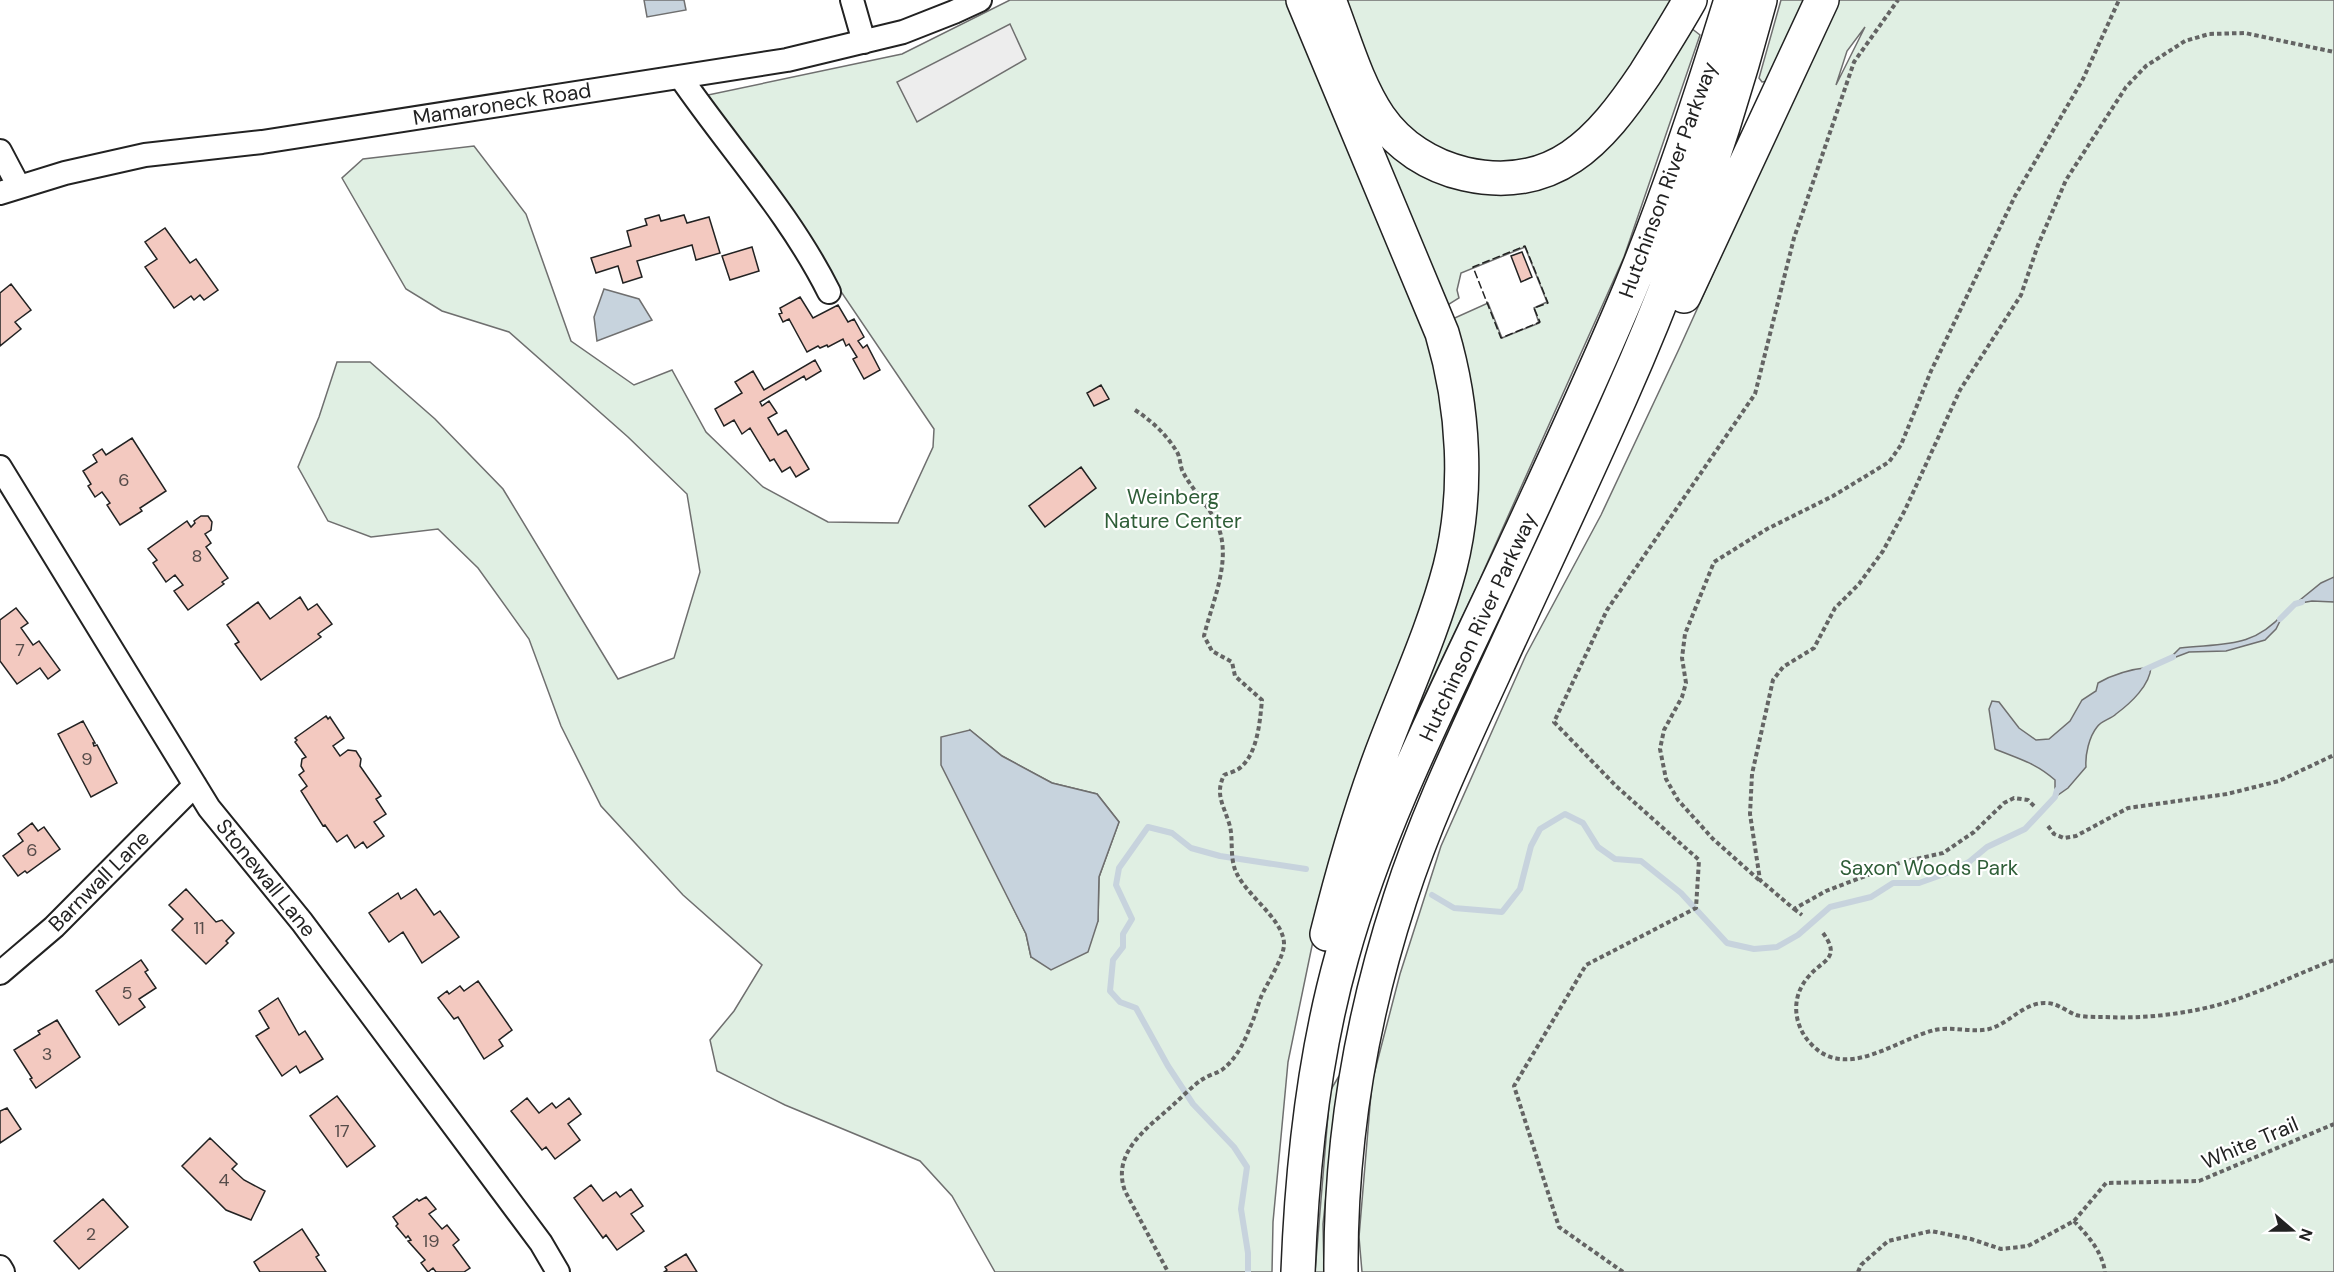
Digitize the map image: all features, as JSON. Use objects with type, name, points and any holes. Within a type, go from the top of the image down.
[{"type":"highway","points":[[1303,0],[1442,333],[1455,386],[1462,463],[1456,540],[1447,577],[1365,802],[1325,940],[1309,1036],[1307,1135]]},
{"type":"highway","points":[[1329,0],[1371,104],[1392,132],[1415,153],[1442,167],[1472,175],[1496,178],[1521,176],[1552,168],[1567,160],[1596,138],[1627,100],[1690,0]]},
{"type":"highway","name":"Hutchinson River Parkway","points":[[1298,1272],[1300,1208],[1307,1135],[1318,1064],[1332,993],[1364,887],[1408,778],[1572,422],[1631,287],[1682,151],[1731,0]]},
{"type":"highway","name":"Hutchinson River Parkway","points":[[1341,1272],[1345,1179],[1357,1071],[1372,999],[1394,918],[1454,760],[1590,465],[1650,328],[1702,189],[1760,0]]},
{"type":"highway","points":[[1590,465],[1648,372],[1822,0]]},
{"type":"street","points":[[852,0],[864,42]]},
{"type":"street","name":"Mamaroneck Road","points":[[10,190],[65,173],[145,155],[262,142],[787,60],[903,32],[980,0]]},
{"type":"street","points":[[681,78],[795,231],[829,292]]},
{"type":"street","points":[[0,151],[10,190]]},
{"type":"street","name":"Stonewall Lane","points":[[0,467],[209,808],[309,931],[541,1243],[558,1272]]},
{"type":"street","name":"Barnwall Lane","points":[[0,973],[54,927],[195,785]]},
{"type":"street","points":[[0,1267],[3,1272]]},
{"type":"path","points":[[1623,1272],[1559,1227],[1514,1086],[1586,965],[1696,908],[1699,860],[1616,786],[1554,722],[1607,610],[1755,394],[1794,238],[1854,62],[1898,0]]},
{"type":"path","points":[[1802,915],[1713,839],[1678,800],[1666,779],[1660,749],[1664,730],[1682,697],[1686,683],[1682,658],[1685,634],[1714,562],[1767,528],[1833,496],[1889,462],[1901,445],[1936,361],[2015,196],[2082,79],[2119,0]]},
{"type":"path","points":[[1760,880],[1750,814],[1752,784],[1773,680],[1783,667],[1814,648],[1835,608],[1859,584],[1883,550],[1905,510],[1960,390],[2018,301],[2038,245],[2066,180],[2126,87],[2146,66],[2185,41],[2209,34],[2245,33],[2334,52]]},
{"type":"path","points":[[1135,410],[1153,422],[1178,453],[1182,469],[1207,505],[1218,526],[1222,554],[1217,593],[1204,636],[1212,651],[1232,662],[1235,676],[1262,700],[1260,724],[1252,750],[1242,767],[1224,775],[1219,787],[1230,826],[1230,847],[1235,871],[1248,892],[1277,924],[1285,941],[1283,953],[1260,999],[1240,1048],[1224,1069],[1202,1079],[1130,1146],[1123,1163],[1121,1180],[1136,1214],[1168,1272]]},
{"type":"path","points":[[2048,826],[2054,834],[2064,838],[2076,836],[2128,808],[2218,795],[2279,781],[2334,755]]},
{"type":"path","points":[[1794,909],[1826,891],[1902,862],[1943,853],[1974,832],[2004,803],[2014,798],[2028,800],[2034,806]]},
{"type":"path","points":[[1823,933],[1831,943],[1830,955],[1822,966],[1809,976],[1799,995],[1795,1015],[1800,1029],[1812,1046],[1826,1056],[1844,1059],[1862,1058],[1936,1029],[1989,1029],[2031,1005],[2047,1003],[2077,1015],[2104,1017],[2156,1016],[2197,1009],[2228,1002],[2334,960]]},
{"type":"path","name":"White Trail","points":[[1858,1272],[1861,1265],[1888,1242],[1931,1231],[1971,1239],[2001,1249],[2028,1246],[2074,1221],[2106,1183],[2199,1181],[2334,1124]]},
{"type":"path","points":[[2074,1221],[2103,1258],[2105,1272]]},
{"type":"green space","points":[[1010,0],[1294,0],[1422,306],[1451,451],[1446,516],[1430,591],[1313,941],[1288,1062],[1273,1222],[1272,1272],[995,1272],[952,1196],[920,1161],[785,1105],[717,1071],[710,1040],[734,1011],[762,965],[683,895],[601,806],[561,726],[529,639],[478,568],[438,529],[371,537],[328,521],[298,467],[319,417],[337,362],[370,362],[435,419],[503,489],[618,679],[674,658],[700,572],[687,494],[628,437],[509,332],[442,311],[406,289],[342,178],[363,159],[474,146],[526,214],[571,341],[634,385],[672,370],[706,432],[763,487],[828,522],[898,523],[933,447],[934,429],[708,95],[902,54]],"holes":[[[970,730],[1002,756],[1052,783],[1097,794],[1119,822],[1099,877],[1098,921],[1031,957],[1026,934],[969,816]]]},
{"type":"green space","points":[[1347,0],[1672,0],[1635,67],[1567,150],[1510,170],[1455,160],[1415,138],[1379,90]]},
{"type":"green space","points":[[1781,0],[1812,0],[1768,81],[1762,82],[1759,78]]},
{"type":"green space","name":"Saxon Woods Park","points":[[1837,0],[2334,0],[2334,1272],[1362,1272],[1359,1237],[1372,1082],[1400,974],[1441,846],[1526,655],[1601,515]],"holes":[[[1865,27],[1836,85],[1847,51]]]},
{"type":"green space","points":[[1691,28],[1700,35],[1624,257],[1480,579],[1410,726],[1444,620],[1448,321],[1488,303],[1502,338],[1539,323],[1534,308],[1547,302],[1525,247],[1461,273],[1457,290],[1459,298],[1443,308],[1373,144],[1380,138],[1517,191]]},
{"type":"green space","points":[[1339,1076],[1323,1224],[1324,1272],[1315,1272],[1330,1091]]},
{"type":"shaded area","points":[[644,0],[684,0],[686,10],[647,17]]},
{"type":"shaded area","points":[[1010,24],[1026,59],[917,122],[897,82]]},
{"type":"shaded area","points":[[604,289],[639,299],[652,320],[597,341],[594,317]]},
{"type":"shaded area","points":[[2334,577],[2334,602],[2312,601],[2295,604],[2321,583]]},
{"type":"shaded area","points":[[2284,613],[2276,629],[2265,640],[2226,651],[2189,652],[2168,660],[2180,648],[2249,639],[2272,625]]},
{"type":"shaded area","points":[[2151,667],[2150,674],[2139,693],[2122,710],[2097,727],[2088,746],[2086,767],[2068,788],[2055,797],[2055,780],[2048,774],[2027,762],[1995,749],[1989,709],[1992,701],[1999,702],[2019,728],[2036,740],[2049,739],[2070,721],[2082,700],[2096,691],[2098,683],[2124,672]]},
{"type":"shaded area","points":[[970,730],[1002,756],[1052,783],[1097,794],[1119,822],[1099,877],[1098,921],[1088,952],[1051,970],[1031,957],[1026,934],[941,765],[941,737]]},
{"type":"building","points":[[659,215],[661,221],[684,215],[687,223],[709,217],[720,253],[696,260],[692,245],[637,261],[642,277],[623,283],[618,266],[596,273],[591,258],[631,246],[627,231],[647,225],[645,219]]},
{"type":"building","points":[[165,228],[190,263],[196,259],[218,290],[204,300],[200,295],[194,300],[191,296],[174,308],[145,267],[157,259],[145,242]]},
{"type":"building","points":[[752,247],[759,271],[730,280],[722,256]]},
{"type":"building","points":[[1522,252],[1532,277],[1521,282],[1511,256]]},
{"type":"building","points":[[11,284],[31,310],[15,322],[21,329],[0,346],[0,293]]},
{"type":"building","points":[[800,297],[813,318],[838,305],[848,322],[854,319],[864,337],[858,341],[863,348],[867,345],[880,370],[864,379],[853,359],[857,357],[849,344],[846,346],[843,339],[828,347],[827,345],[820,348],[818,346],[807,352],[789,319],[783,322],[779,314],[782,313],[780,308]]},
{"type":"building","points":[[815,360],[821,371],[806,380],[804,376],[760,402],[762,406],[769,401],[777,413],[768,418],[778,435],[786,430],[809,469],[796,477],[790,467],[782,472],[774,459],[770,461],[750,428],[742,434],[734,420],[724,426],[715,409],[742,393],[735,382],[753,371],[764,390]]},
{"type":"building","points":[[1101,385],[1109,399],[1094,406],[1087,393]]},
{"type":"building","points":[[132,438],[166,491],[140,508],[142,511],[120,525],[107,505],[110,503],[102,492],[95,497],[88,486],[91,484],[83,471],[97,462],[93,455],[102,449],[106,455]]},
{"type":"building","name":"Weinberg Nature Center","points":[[1081,467],[1096,488],[1045,527],[1029,506]]},
{"type":"building","points":[[201,516],[208,516],[212,522],[211,530],[205,534],[211,543],[206,547],[228,578],[222,582],[224,584],[188,610],[174,591],[183,585],[175,575],[166,582],[153,563],[157,560],[148,549],[187,521],[191,527],[194,521]]},
{"type":"building","points":[[300,597],[308,610],[317,604],[332,624],[318,634],[321,637],[261,680],[235,644],[239,642],[227,625],[258,602],[270,619]]},
{"type":"building","points":[[16,608],[28,623],[21,628],[33,645],[39,641],[60,670],[48,679],[40,668],[17,684],[0,661],[0,620]]},
{"type":"building","points":[[326,716],[328,719],[330,717],[344,738],[333,746],[340,756],[348,750],[356,751],[361,759],[360,766],[381,796],[376,799],[386,814],[374,822],[384,836],[367,848],[363,842],[355,848],[347,835],[337,842],[325,825],[323,826],[301,791],[307,786],[299,775],[304,771],[301,766],[302,759],[306,757],[295,742],[297,740],[295,738]]},
{"type":"building","points":[[83,721],[95,743],[93,743],[94,746],[97,745],[117,783],[91,797],[58,734]]},
{"type":"building","points":[[32,823],[38,831],[44,827],[60,849],[27,873],[25,871],[18,876],[3,856],[23,841],[18,834]]},
{"type":"building","points":[[186,889],[216,922],[222,920],[234,933],[226,941],[228,943],[206,964],[172,930],[183,919],[169,905]]},
{"type":"building","points":[[416,889],[434,915],[440,911],[459,937],[422,963],[403,932],[389,942],[369,913],[398,893],[401,899]]},
{"type":"building","points":[[141,960],[148,970],[145,972],[156,988],[139,999],[145,1007],[119,1025],[96,991]]},
{"type":"building","points":[[478,981],[512,1030],[499,1040],[503,1046],[484,1059],[458,1017],[454,1019],[438,998],[447,991],[449,994],[460,986],[464,991]]},
{"type":"building","points":[[278,998],[299,1035],[305,1031],[323,1059],[300,1073],[296,1066],[282,1076],[256,1036],[269,1028],[259,1011]]},
{"type":"building","points":[[57,1020],[80,1057],[36,1088],[14,1050],[40,1034],[38,1031]]},
{"type":"building","points":[[337,1096],[375,1146],[347,1167],[310,1116]]},
{"type":"building","points":[[527,1098],[539,1113],[552,1103],[556,1108],[569,1098],[581,1114],[568,1124],[580,1140],[555,1159],[546,1147],[542,1150],[511,1111]]},
{"type":"building","points":[[7,1108],[21,1129],[0,1143],[0,1111]]},
{"type":"building","points":[[210,1138],[237,1164],[232,1169],[244,1180],[265,1191],[251,1220],[226,1210],[182,1166]]},
{"type":"building","points":[[591,1185],[603,1201],[616,1192],[620,1197],[631,1189],[643,1206],[631,1214],[644,1231],[617,1250],[606,1235],[603,1238],[574,1198]]},
{"type":"building","points":[[426,1197],[436,1209],[429,1214],[442,1229],[447,1225],[459,1240],[453,1245],[470,1268],[464,1272],[436,1272],[433,1268],[428,1272],[421,1263],[425,1260],[408,1241],[411,1240],[408,1236],[406,1238],[396,1226],[398,1224],[393,1217],[417,1199],[419,1201]]},
{"type":"building","points":[[103,1199],[128,1227],[79,1269],[54,1241]]},
{"type":"building","points":[[302,1229],[319,1255],[316,1257],[326,1272],[260,1272],[254,1262]]},
{"type":"building","points":[[686,1254],[697,1272],[664,1272],[667,1270],[665,1267]]},
{"type":"waterway","points":[[2280,619],[2295,604],[2302,602]]},
{"type":"waterway","points":[[2144,670],[2173,657]]},
{"type":"waterway","points":[[1432,895],[1454,908],[1502,912],[1520,889],[1531,846],[1540,829],[1565,814],[1583,823],[1598,847],[1615,859],[1641,861],[1681,893],[1727,943],[1754,949],[1777,947],[1798,935],[1830,907],[1871,897],[1893,883],[1919,883],[1969,862],[1987,847],[2025,829],[2055,797],[2057,790]]},
{"type":"waterway","points":[[1248,1272],[1248,1253],[1241,1209],[1247,1167],[1234,1147],[1193,1104],[1168,1066],[1136,1008],[1120,1002],[1110,991],[1113,960],[1123,947],[1123,934],[1132,919],[1116,885],[1119,868],[1148,827],[1172,833],[1191,848],[1220,856],[1306,869]]},
{"type":"fence","points":[[1525,246],[1548,303],[1534,308],[1540,322],[1501,338],[1473,267],[1525,246]]}]
